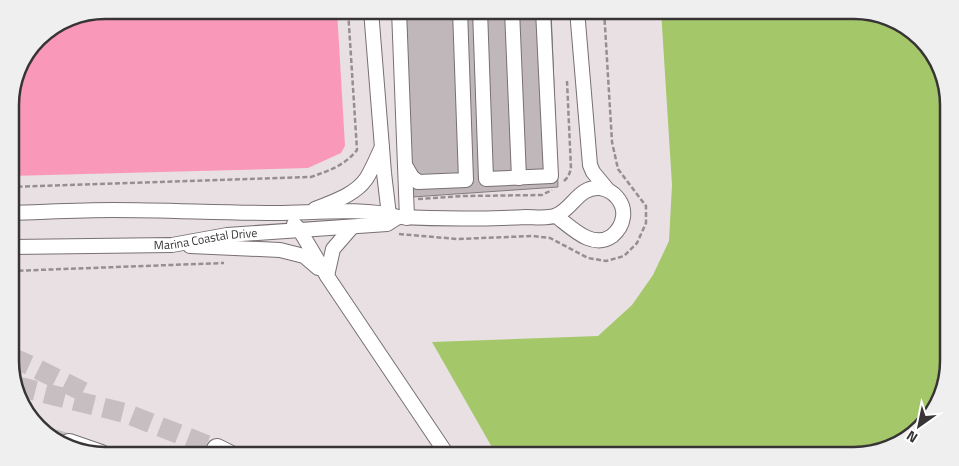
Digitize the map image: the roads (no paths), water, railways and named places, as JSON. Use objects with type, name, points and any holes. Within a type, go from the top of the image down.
[{"type":"street","name":"Marina Coastal Drive","points":[[373,19],[382,146],[398,217]]},
{"type":"street","points":[[398,217],[405,165],[399,19]]},
{"type":"street","points":[[405,165],[412,177],[418,182],[466,180],[460,19]]},
{"type":"street","points":[[480,19],[486,179],[551,176],[543,19]]},
{"type":"street","points":[[512,19],[519,178]]},
{"type":"street","points":[[578,19],[591,169],[607,190],[619,200],[623,207],[624,216],[617,232],[609,238],[600,240],[591,240],[583,236],[556,216],[590,188],[607,190]]},
{"type":"street","points":[[577,198],[585,177],[588,132]]},
{"type":"street","name":"Marina Coastal Drive","points":[[309,212],[344,196],[362,184],[367,178],[382,146]]},
{"type":"street","name":"Marina Coastal Drive","points":[[19,213],[113,210],[309,212],[477,219],[556,216]]},
{"type":"street","points":[[279,213],[300,229],[327,276],[442,447]]},
{"type":"street","name":"Marina Coastal Drive","points":[[19,247],[172,245],[227,235],[387,224],[398,217]]},
{"type":"street","points":[[327,276],[333,249],[352,226]]},
{"type":"street","points":[[172,245],[295,252],[304,256],[327,276]]},
{"type":"tunnel","points":[[19,361],[90,395]]},
{"type":"tunnel","points":[[23,388],[125,413],[212,447]]}]
